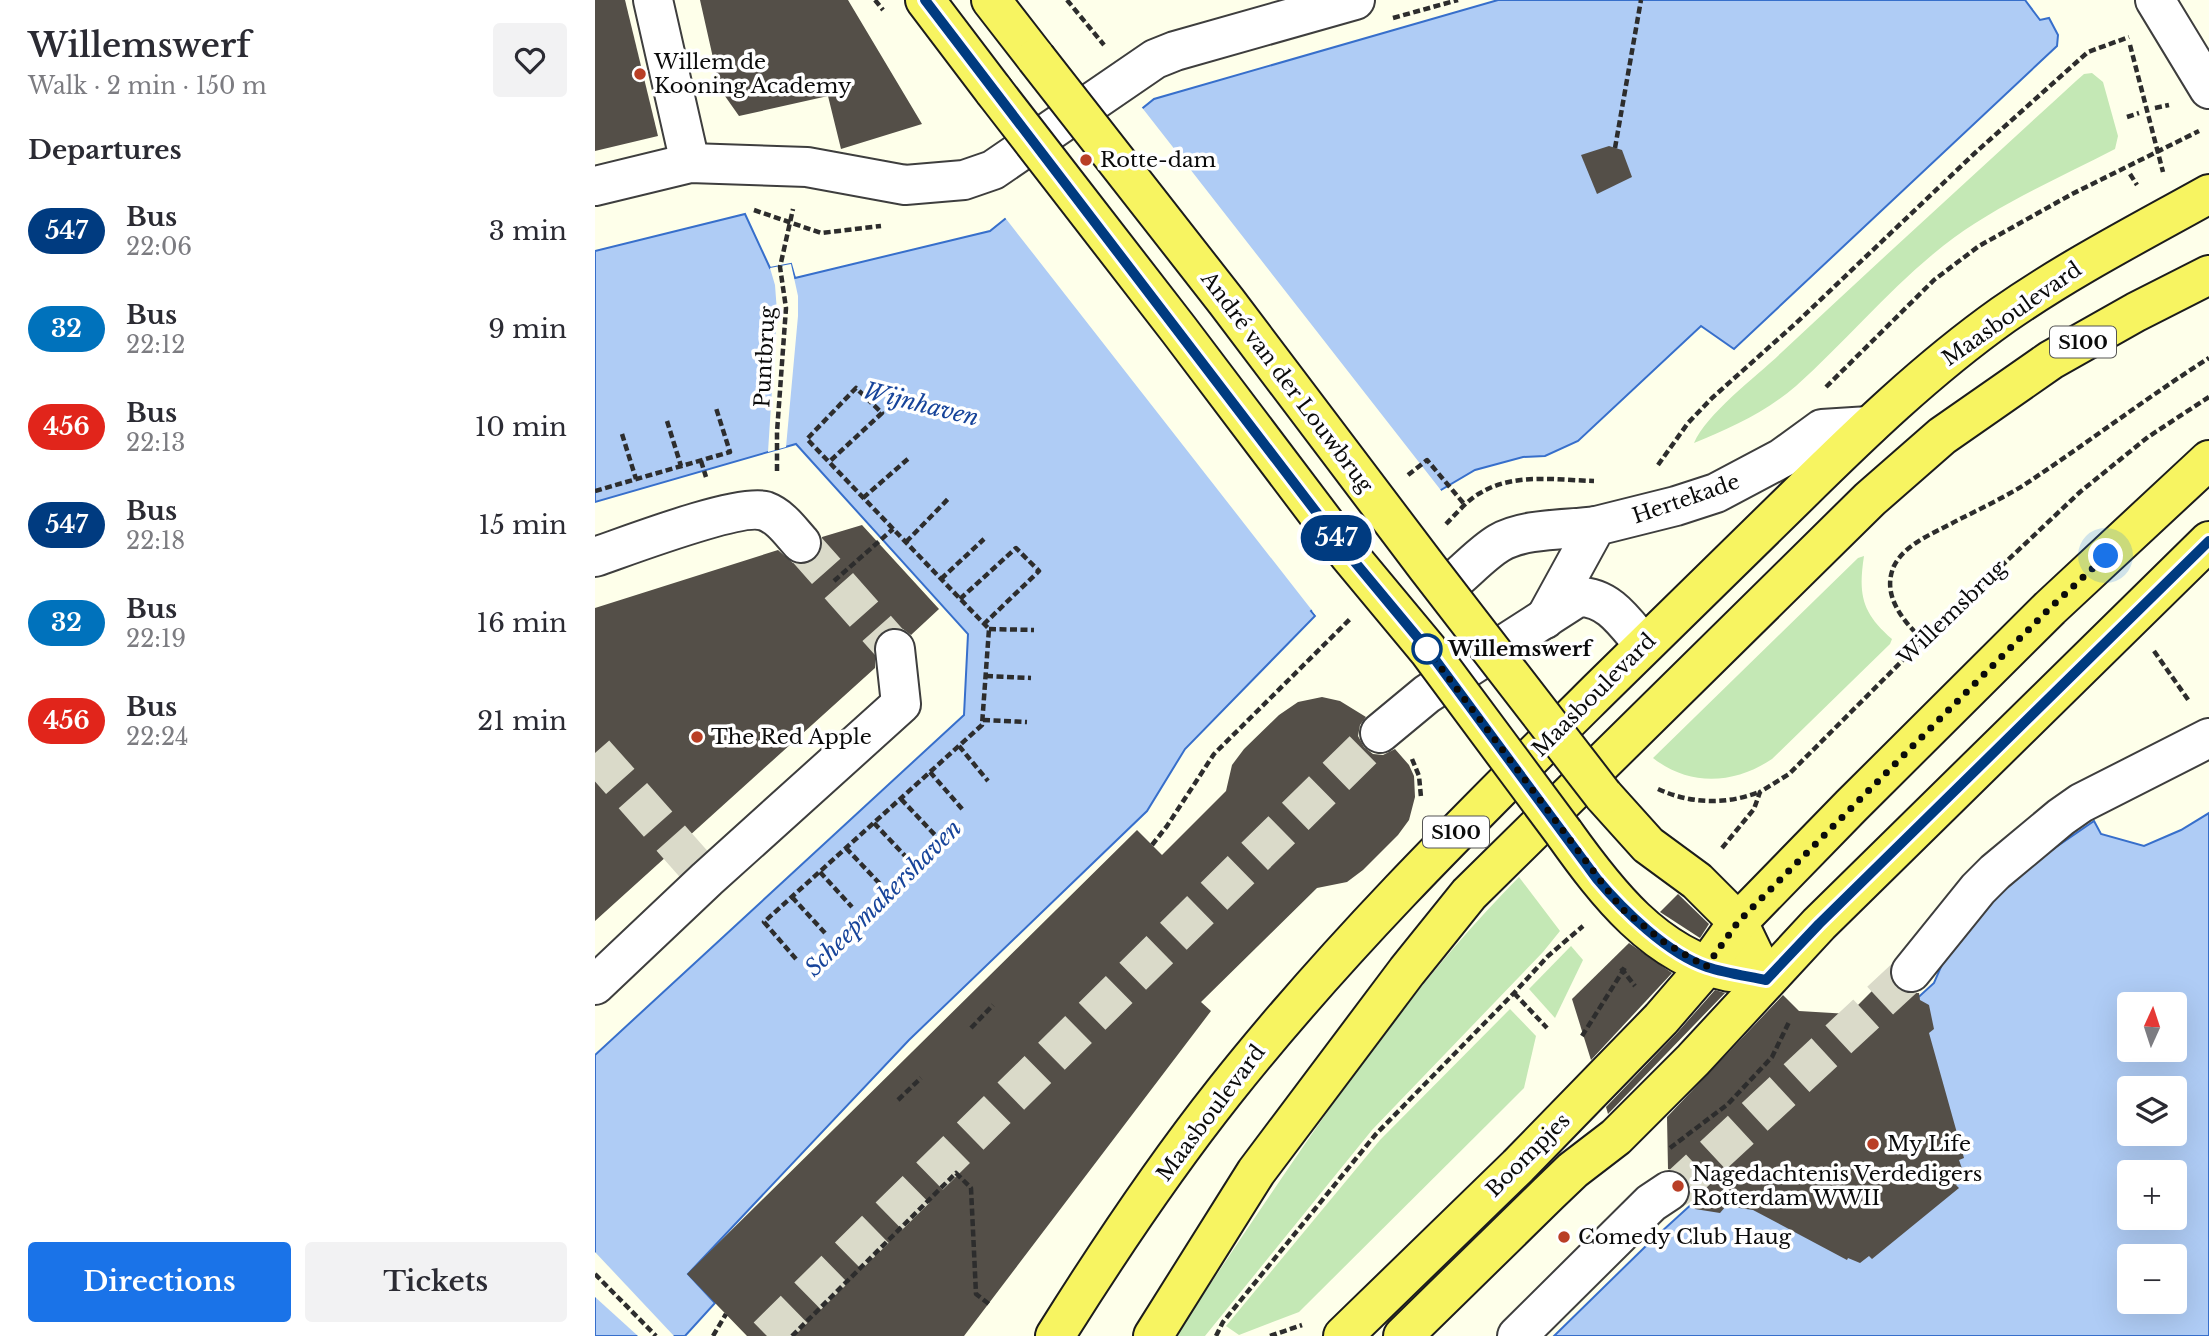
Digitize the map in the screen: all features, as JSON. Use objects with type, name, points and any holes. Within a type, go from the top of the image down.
[{"type":"main road","points":[[925,0],[1349,555],[1428,650],[1621,908],[1664,942],[1706,967],[1766,980],[1819,924],[2209,541]]},
{"type":"main road","name":"André van der Louwbrug","points":[[991,0],[1226,301],[1603,795],[1648,845],[1697,881],[1738,922],[1766,980]]},
{"type":"main road","name":"Maasboulevard","points":[[1055,1336],[1171,1164],[1221,1095],[1277,1027],[1420,869],[1644,645],[1869,426],[1957,351],[2053,281],[2209,194]]},
{"type":"main road","name":"S100","points":[[1153,1336],[1256,1172],[1407,971],[1469,894],[1870,499],[1942,436],[2051,360],[2209,275]]},
{"type":"main road","points":[[1706,967],[1738,922],[2050,608],[2209,460]]},
{"type":"main road","name":"Boompjes","points":[[1343,1336],[1518,1166],[1661,1020],[1706,967]]},
{"type":"main road","name":"Boompjes","points":[[1403,1336],[1573,1170],[1616,1137],[1746,1005],[1766,980]]},
{"type":"street","points":[[653,0],[690,163]]},
{"type":"street","points":[[595,186],[690,163],[807,167],[905,185],[964,180],[993,170],[1155,59],[1355,0]]},
{"type":"street","points":[[2172,5],[2209,89]]},
{"type":"street","name":"Hertekade","points":[[1457,578],[1498,544],[1512,538],[1528,533],[1596,526],[1676,506],[1716,493],[1782,458],[1822,429],[1869,426]]},
{"type":"street","points":[[595,557],[735,511],[762,510],[789,530]]},
{"type":"street","points":[[1545,619],[1596,526]]},
{"type":"street","points":[[1380,733],[1427,694],[1578,597],[1594,598],[1610,607],[1644,645]]},
{"type":"street","points":[[595,985],[707,879],[901,704],[895,649]]},
{"type":"street","points":[[1911,972],[1977,889],[1995,872],[2061,817],[2201,722]]},
{"type":"street","points":[[1517,1336],[1651,1203],[1669,1191]]},
{"type":"path","points":[[1067,0],[1098,37]]},
{"type":"path","points":[[1615,148],[1641,0]]},
{"type":"path","points":[[1653,472],[1688,423],[1712,398],[1859,264],[1976,152],[2088,51],[2120,41]]},
{"type":"path","points":[[2134,61],[2165,178]]},
{"type":"path","points":[[2127,117],[2139,113]]},
{"type":"path","points":[[1818,394],[1934,281],[1979,246],[2072,194],[2209,126]]},
{"type":"path","name":"Puntbrug","points":[[776,449],[786,308],[780,267],[788,222],[807,167]]},
{"type":"path","points":[[1923,640],[1909,626],[1892,601],[1891,575],[1901,556],[1924,539],[2021,486],[2209,358]]},
{"type":"path","points":[[807,439],[856,388],[882,413],[829,462]]},
{"type":"path","name":"Willemsbrug","points":[[1719,852],[1754,809],[1760,792],[1789,774],[1923,640],[2080,492],[2148,437],[2209,397]]},
{"type":"path","points":[[595,491],[730,452],[716,408]]},
{"type":"path","points":[[667,421],[681,466]]},
{"type":"path","points":[[622,434],[636,479]]},
{"type":"path","points":[[863,498],[909,458]]},
{"type":"path","points":[[1406,477],[1427,460],[1465,505]]},
{"type":"path","points":[[701,461],[705,475]]},
{"type":"path","points":[[906,542],[949,498]]},
{"type":"path","points":[[834,581],[893,529]]},
{"type":"path","points":[[941,579],[984,539]]},
{"type":"path","points":[[960,599],[1016,548],[1039,570],[986,626],[1034,630]]},
{"type":"path","points":[[2151,647],[2201,722]]},
{"type":"path","points":[[986,676],[1031,678]]},
{"type":"path","points":[[982,720],[1027,722]]},
{"type":"path","points":[[958,746],[988,781]]},
{"type":"path","points":[[1414,761],[1421,797]]},
{"type":"path","points":[[930,772],[963,810]]},
{"type":"path","points":[[1652,786],[1679,797],[1708,801],[1734,800],[1760,792]]},
{"type":"path","points":[[901,799],[935,835]]},
{"type":"path","points":[[874,823],[908,859]]},
{"type":"path","points":[[1152,845],[1167,826]]},
{"type":"path","points":[[846,848],[881,884]]},
{"type":"path","points":[[820,872],[852,907]]},
{"type":"path","points":[[792,897],[825,933]]},
{"type":"path","points":[[764,922],[796,959]]},
{"type":"path","points":[[1216,1336],[1223,1322],[1376,1134],[1548,956],[1587,923]]},
{"type":"path","points":[[1514,993],[1547,1028]]},
{"type":"path","points":[[971,1028],[993,1005]]},
{"type":"path","points":[[898,1100],[922,1078]]},
{"type":"path","points":[[792,1336],[956,1173],[971,1188],[976,1294],[989,1304]]},
{"type":"path","points":[[595,1274],[656,1336]]},
{"type":"path","points":[[713,1336],[726,1314]]},
{"type":"green space","points":[[2092,73],[2103,82],[2118,136],[2115,149],[1983,218],[1943,246],[1905,279],[1796,386],[1747,419],[1694,443],[1700,431],[1733,395],[2076,81],[2084,74]]},
{"type":"green space","points":[[1864,556],[1864,602],[1874,621],[1892,639],[1890,644],[1772,759],[1743,773],[1713,779],[1682,774],[1653,758],[1858,558]]},
{"type":"green space","points":[[1519,877],[1560,931],[1372,1130],[1205,1336],[1175,1336],[1379,1040],[1470,929]]},
{"type":"green space","points":[[1571,946],[1583,960],[1555,1018],[1529,989]]},
{"type":"green space","points":[[1510,1009],[1536,1036],[1524,1088],[1299,1312],[1239,1335],[1226,1326],[1380,1140]]},
{"type":"water","points":[[1498,0],[2025,0],[2040,20],[2049,18],[2058,35],[2057,46],[1734,349],[1701,326],[1578,441],[1545,456],[1523,457],[1475,470],[1441,490],[1417,517],[1311,611],[1315,616],[1185,749],[1147,811],[909,1040],[688,1274],[715,1303],[685,1336],[595,1336],[595,1055],[964,715],[968,634],[796,444],[595,502],[595,251],[745,214],[770,268],[791,264],[795,278],[990,231],[1154,99]]},
{"type":"water","points":[[2209,813],[2209,1336],[1554,1336],[1649,1243],[1934,983],[1953,939],[2018,873],[2094,821],[2101,834],[2144,846],[2181,830]]},
{"type":"pier","points":[[1140,105],[1443,493],[1419,520],[1316,612],[1318,618],[1003,215]]},
{"type":"pier","points":[[791,264],[798,296],[798,316],[786,447],[768,452],[777,312],[775,285],[770,268]]},
{"type":"pier","points":[[595,1252],[674,1336],[638,1336],[595,1297]]},
{"type":"building","points":[[595,0],[625,0],[658,136],[595,151]]},
{"type":"building","points":[[700,0],[848,0],[922,124],[841,149],[828,96],[739,116],[720,89]]},
{"type":"building","points":[[1609,146],[1622,150],[1632,177],[1597,194],[1581,155]]},
{"type":"building","name":"The Red Apple","points":[[862,525],[939,609],[911,635],[903,629],[893,627],[882,632],[875,641],[875,668],[595,921],[595,608],[778,550],[793,563],[806,564],[816,559],[821,551],[822,537]]},
{"type":"building","points":[[1322,697],[1340,701],[1366,717],[1360,725],[1358,736],[1364,747],[1373,754],[1383,755],[1395,749],[1409,765],[1414,776],[1415,797],[1409,820],[1363,870],[1347,882],[1317,888],[1201,1002],[1211,1011],[964,1336],[747,1336],[687,1274],[1137,830],[1162,855],[1226,791],[1232,765],[1244,749],[1279,715],[1298,702]]},
{"type":"building","points":[[1678,894],[1709,924],[1700,938],[1660,912]]},
{"type":"building","points":[[1629,943],[1672,973],[1591,1060],[1572,999]]},
{"type":"building","points":[[1890,973],[1891,980],[1898,989],[1907,993],[1919,993],[1920,1000],[1929,1005],[1934,1029],[1929,1033],[1964,1158],[1959,1160],[1965,1177],[1956,1185],[1959,1188],[1872,1259],[1869,1256],[1860,1263],[1848,1258],[1847,1260],[1753,1210],[1726,1206],[1720,1213],[1695,1209],[1689,1200],[1691,1190],[1688,1179],[1679,1172],[1668,1169],[1667,1117],[1783,995],[1799,1011],[1849,1014]]},
{"type":"building","points":[[1715,990],[1725,993],[1608,1114],[1606,1107]]},
{"type":"tunnel","points":[[801,543],[895,649]]},
{"type":"tunnel","points":[[767,1336],[1380,733]]},
{"type":"tunnel","points":[[595,753],[707,879]]},
{"type":"tunnel","points":[[1669,1191],[1679,1187],[1911,972]]},
{"type":"bus line","name":"547","points":[[925,0],[1349,555],[1428,650],[1597,879],[1633,918],[1677,951],[1706,967],[1766,980],[1819,924],[2209,541]]},
{"type":"place","name":"Willem de Kooning Academy","points":[[640,74]]},
{"type":"place","name":"Rotte-dam","points":[[1086,160]]},
{"type":"place","name":"Willemswerf","points":[[1427,649]]},
{"type":"place","name":"The Red Apple","points":[[697,737]]},
{"type":"place","name":"My Life","points":[[1873,1144]]},
{"type":"place","name":"Nagedachtenis Verdedigers Rotterdam WWII","points":[[1678,1186]]},
{"type":"place","name":"Comedy Club Haug","points":[[1564,1237]]},
{"type":"route","points":[[1427,649],[1621,908],[1664,942],[1706,967],[1738,922],[2050,608],[2106,556]]},
{"type":"water label","name":"Wijnhaven","points":[[921,404]]},
{"type":"water label","name":"Scheepmakershaven","points":[[883,898]]}]
